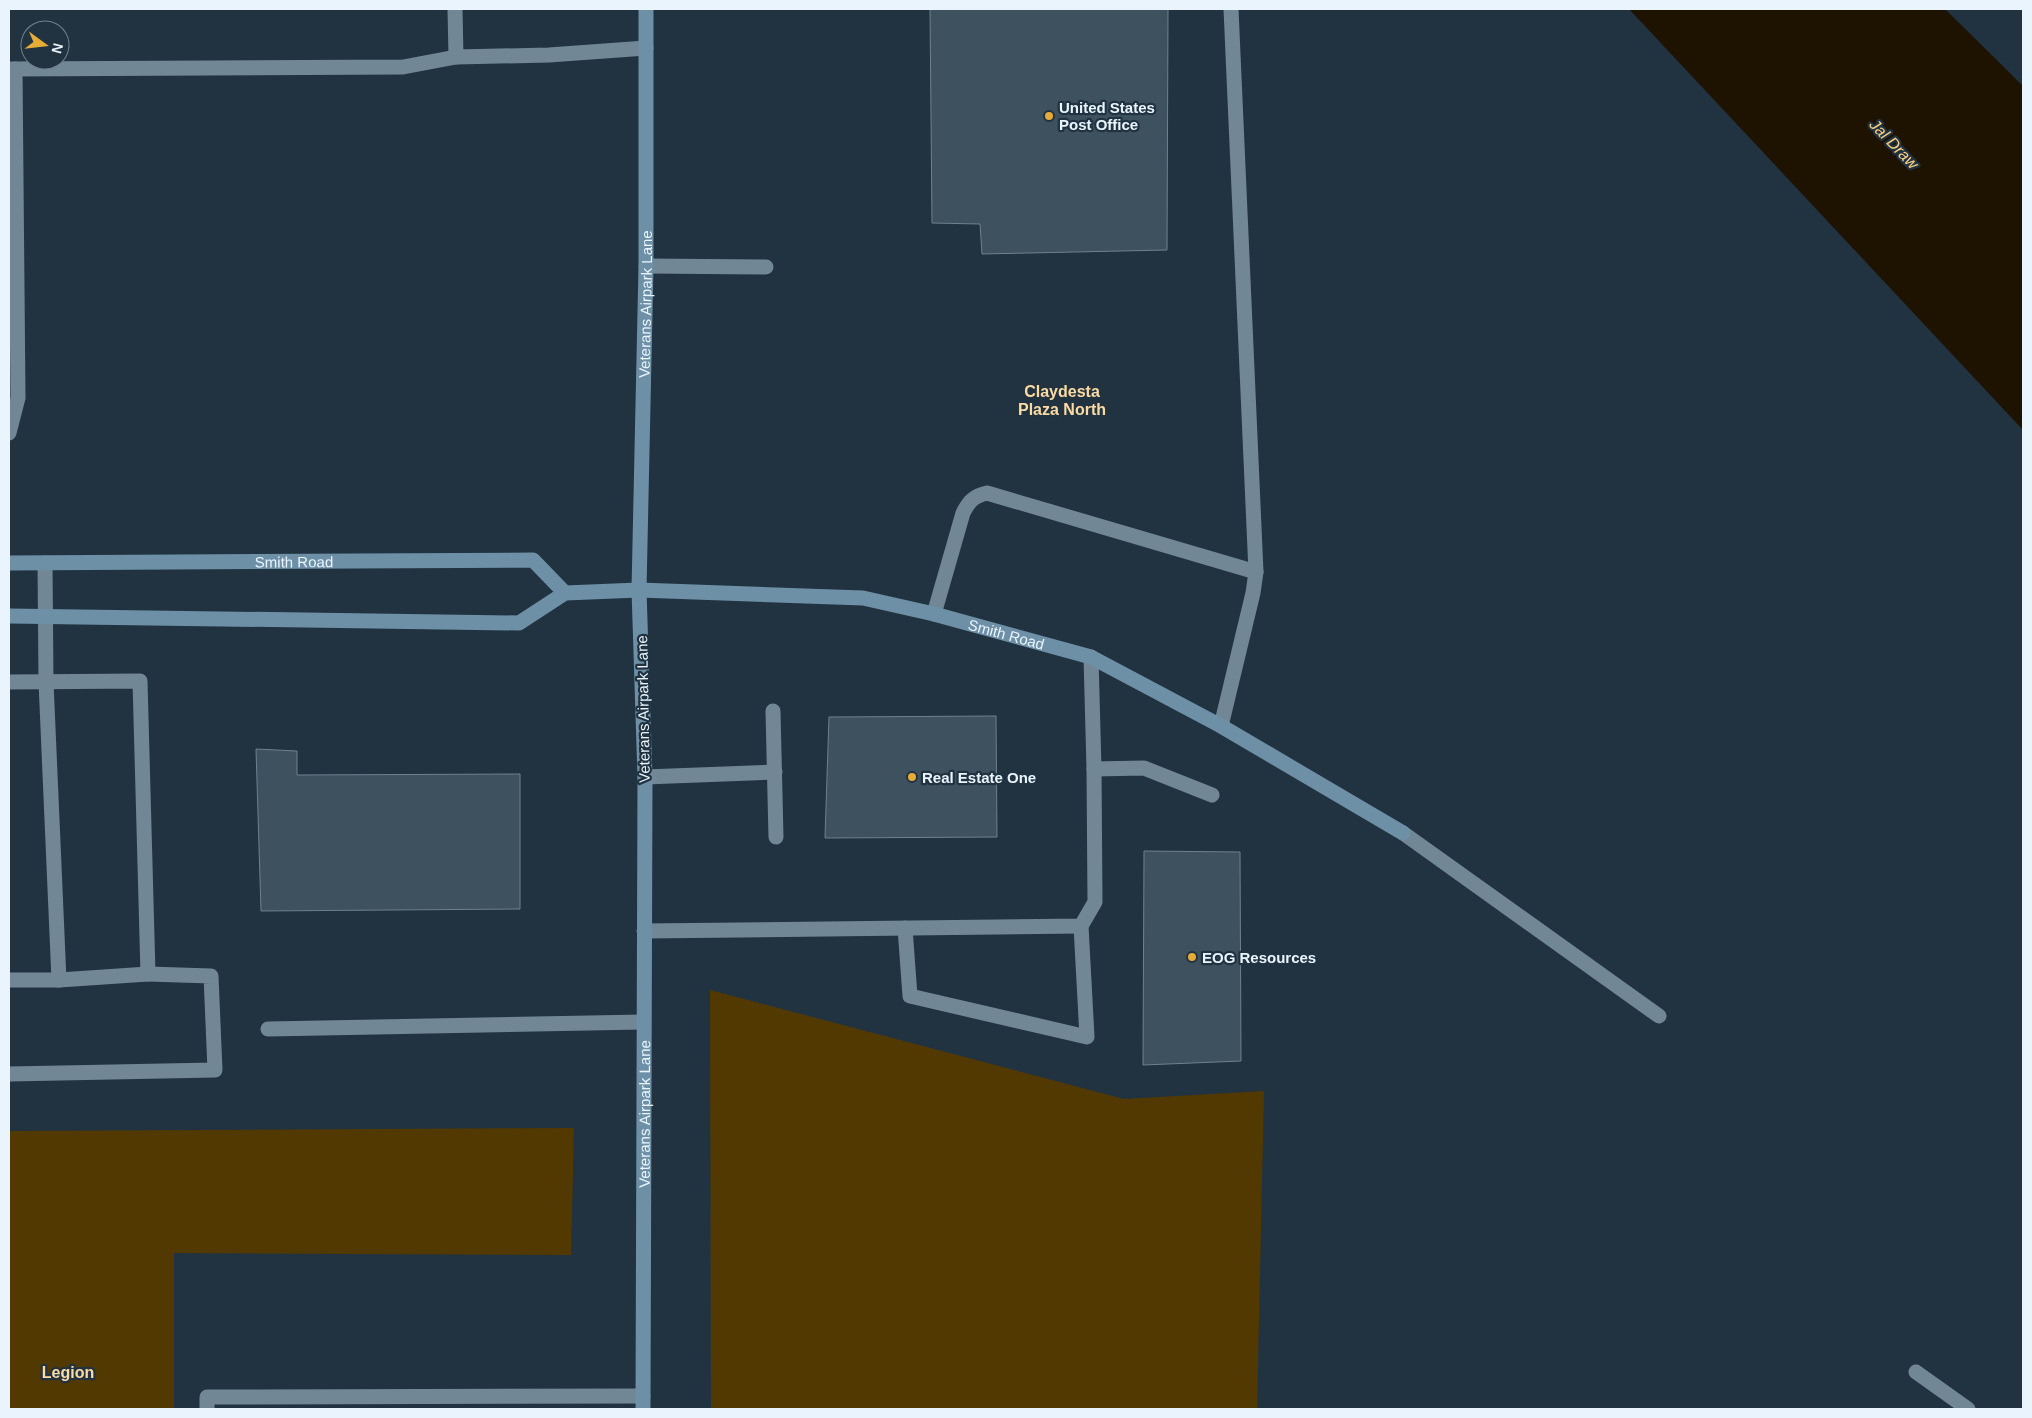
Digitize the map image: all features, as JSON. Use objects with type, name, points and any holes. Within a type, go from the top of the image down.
[{"type":"street","name":"Veterans Airpark Lane","points":[[643,1403],[645,777],[640,590],[646,266],[646,9]]},
{"type":"street","name":"Smith Road","points":[[9,563],[533,560],[565,593],[640,590],[863,598],[934,614],[1091,657],[1220,726],[1403,833]]},
{"type":"street","points":[[9,616],[520,623],[565,593]]},
{"type":"lane","points":[[455,9],[456,56]]},
{"type":"lane","points":[[1220,726],[1253,593],[1256,572],[1231,9]]},
{"type":"lane","points":[[9,433],[18,398],[12,69],[403,67],[456,56],[548,55],[646,48]]},
{"type":"lane","points":[[646,266],[766,267]]},
{"type":"lane","points":[[934,614],[963,513],[970,501],[978,495],[987,493],[1256,572]]},
{"type":"lane","points":[[45,562],[46,682],[59,980]]},
{"type":"lane","points":[[905,928],[910,996],[1088,1037],[1081,926],[1095,902],[1091,657]]},
{"type":"lane","points":[[9,682],[140,681],[148,974]]},
{"type":"lane","points":[[773,712],[776,837]]},
{"type":"lane","points":[[1094,769],[1144,768],[1212,795]]},
{"type":"lane","points":[[645,777],[775,772]]},
{"type":"lane","points":[[1403,833],[1659,1016]]},
{"type":"lane","points":[[644,931],[1081,926]]},
{"type":"lane","points":[[9,980],[59,980],[148,974],[211,976],[214,1070],[9,1074]]},
{"type":"lane","points":[[268,1029],[643,1022]]},
{"type":"lane","points":[[1916,1372],[1968,1409]]},
{"type":"lane","points":[[207,1409],[207,1397],[643,1403]]},
{"type":"shaded area","points":[[710,990],[1124,1099],[1264,1091],[1257,1409],[711,1409]]},
{"type":"shaded area","points":[[574,1128],[571,1255],[174,1253],[174,1409],[9,1409],[9,1131]]},
{"type":"water","name":"Jal Draw","points":[[1629,9],[1945,9],[2023,86],[2023,430]]},
{"type":"building","name":"United States Post Office","points":[[930,9],[1168,9],[1167,250],[982,254],[980,224],[932,223]]},
{"type":"building","name":"Real Estate One","points":[[996,716],[997,837],[825,838],[829,717]]},
{"type":"building","points":[[256,749],[297,751],[297,775],[520,774],[520,909],[261,911]]},
{"type":"building","name":"EOG Resources","points":[[1144,851],[1240,852],[1241,1061],[1143,1065]]},
{"type":"place","name":"United States Post Office","points":[[1049,116]]},
{"type":"place","name":"Real Estate One","points":[[912,777]]},
{"type":"place","name":"EOG Resources","points":[[1192,957]]},
{"type":"district","name":"Claydesta Plaza North","points":[[1062,400]]},
{"type":"district","name":"Legion","points":[[68,1372]]}]
